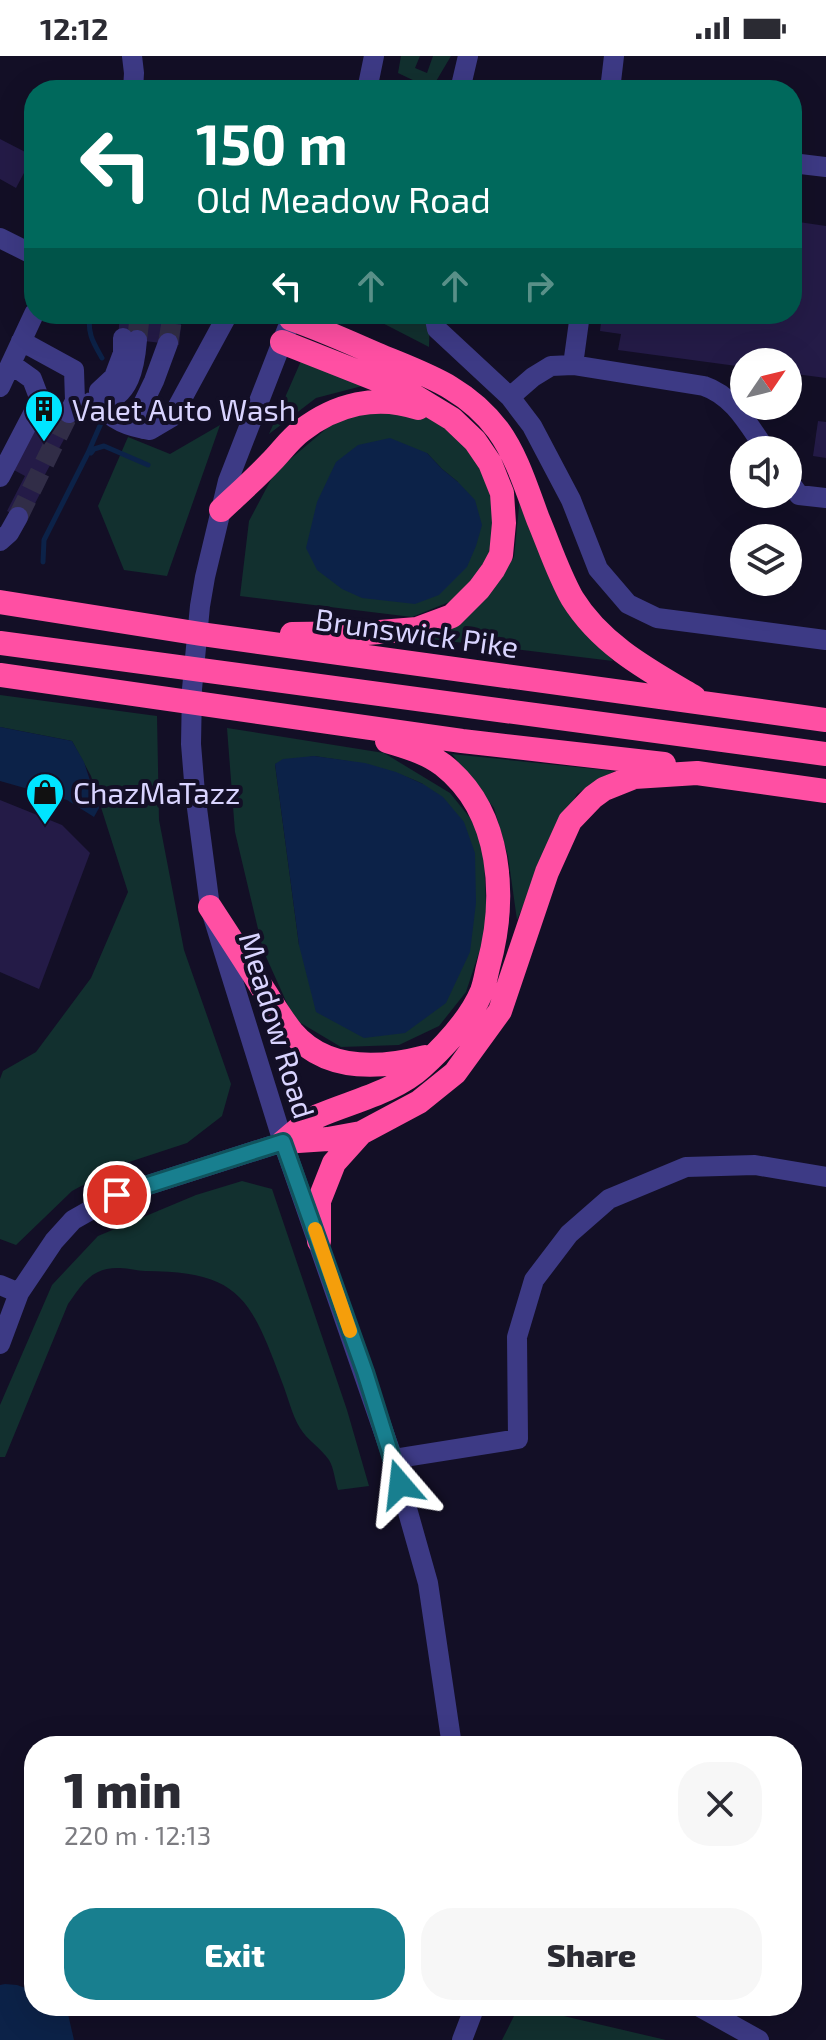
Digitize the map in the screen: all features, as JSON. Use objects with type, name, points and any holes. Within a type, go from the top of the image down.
[{"type":"highway","points":[[201,634],[367,633],[417,629],[452,616],[479,589],[501,555],[504,523],[502,493],[490,463],[475,441],[452,419],[288,325]]},
{"type":"highway","points":[[288,325],[330,332],[427,374],[461,393],[497,429],[510,449],[562,577],[587,618],[605,639],[626,656],[703,703]]},
{"type":"highway","points":[[221,510],[300,432],[330,413],[355,404],[381,401],[405,403],[452,419]]},
{"type":"highway","name":"Brunswick Pike","points":[[1,601],[201,634],[826,720]]},
{"type":"highway","points":[[0,643],[826,754]]},
{"type":"highway","points":[[0,675],[462,741],[685,766],[697,773]]},
{"type":"highway","points":[[283,1142],[314,1117],[382,1091],[418,1070],[435,1054],[462,1025],[482,991],[499,916],[499,877],[493,847],[481,814],[460,781],[441,764],[414,749],[307,719]]},
{"type":"highway","points":[[283,1142],[361,1133],[419,1102],[455,1073],[500,1011],[547,872],[570,821],[593,797],[634,777],[697,773],[826,791]]},
{"type":"highway","points":[[210,907],[276,1009],[306,1045],[345,1063],[371,1067],[435,1054]]},
{"type":"highway","points":[[319,1241],[319,1201],[334,1163],[361,1133]]},
{"type":"street","points":[[132,56],[134,80]]},
{"type":"street","points":[[369,80],[374,56]]},
{"type":"street","points":[[462,80],[468,56]]},
{"type":"street","points":[[611,80],[614,56]]},
{"type":"street","points":[[802,164],[826,167]]},
{"type":"street","points":[[2,245],[24,252]]},
{"type":"street","points":[[4,378],[29,324]]},
{"type":"street","points":[[130,339],[114,377],[99,391],[100,402],[105,412],[129,426],[150,430],[172,417],[223,324]]},
{"type":"street","points":[[436,324],[437,329],[510,397],[532,426],[571,500],[598,569],[628,604],[657,618],[826,640]]},
{"type":"street","points":[[573,365],[579,324]]},
{"type":"street","name":"Meadow Road","points":[[288,325],[228,481],[205,577],[194,655],[191,744],[195,793],[210,907],[283,1142],[393,1459],[428,1583],[451,1736]]},
{"type":"street","points":[[21,341],[74,370],[73,399],[100,402]]},
{"type":"street","points":[[143,429],[140,410],[168,343]]},
{"type":"street","points":[[510,397],[551,366],[573,365],[716,390],[730,401],[756,436]]},
{"type":"street","points":[[0,458],[29,401],[20,388],[4,378]]},
{"type":"street","points":[[0,477],[40,400],[32,379],[4,378]]},
{"type":"street","points":[[802,495],[826,498]]},
{"type":"street","points":[[0,541],[18,517]]},
{"type":"street","points":[[0,1344],[9,1289],[73,1220],[117,1195],[141,1186],[283,1142]]},
{"type":"street","points":[[393,1459],[518,1439],[517,1337],[534,1280],[569,1234],[609,1199],[686,1167],[755,1165],[826,1177]]},
{"type":"street","points":[[457,2016],[461,2040]]},
{"type":"street","points":[[461,2040],[471,2016]]},
{"type":"street","points":[[716,2016],[759,2040]]},
{"type":"green space","points":[[401,56],[420,56],[415,68],[427,73],[433,56],[451,56],[437,80],[413,80],[398,73]]},
{"type":"green space","points":[[384,324],[430,324],[429,347]]},
{"type":"green space","points":[[301,361],[366,385],[316,398],[269,434]]},
{"type":"green space","points":[[385,407],[445,421],[479,455],[497,502],[495,550],[464,596],[412,617],[240,596],[249,521],[275,472],[339,418]],"holes":[[[427,453],[458,482],[362,598]]]},
{"type":"green space","points":[[220,425],[167,576],[124,570],[98,506],[128,437],[170,454]]},
{"type":"green space","points":[[520,497],[568,604],[613,661],[422,638],[485,600],[514,557]]},
{"type":"green space","points":[[0,695],[157,716],[159,820],[184,950],[231,1084],[222,1116],[187,1143],[120,1165],[72,1191],[16,1245],[0,1239],[0,1079],[3,1071],[36,1052],[91,978],[128,892],[91,776],[72,741],[0,727]]},
{"type":"green space","points":[[227,728],[384,753],[450,793],[483,834],[487,928],[466,992],[439,1026],[399,1045],[341,1047],[294,1019],[263,950],[235,832]],"holes":[[[314,756],[383,769],[423,784],[299,945],[275,764]]]},
{"type":"green space","points":[[452,754],[614,771],[577,794],[548,848],[517,920],[508,856],[494,808]]},
{"type":"green space","points":[[242,1181],[272,1189],[347,1410],[369,1486],[338,1490],[331,1463],[300,1428],[261,1330],[238,1295],[222,1284],[177,1272],[110,1268],[95,1273],[84,1283],[68,1304],[5,1457],[0,1457],[0,1405],[52,1285],[98,1236],[196,1195]]},
{"type":"green space","points":[[514,2016],[564,2016],[666,2040],[502,2040]]},
{"type":"water","points":[[390,438],[427,453],[458,482],[475,500],[482,525],[467,567],[439,595],[415,604],[362,598],[342,589],[317,570],[306,548],[317,502],[336,462],[358,445]]},
{"type":"water","points":[[0,727],[72,741],[84,762],[99,808],[94,817],[67,800],[0,781]]},
{"type":"water","points":[[314,756],[365,763],[423,784],[443,797],[464,822],[475,853],[476,903],[470,952],[446,1003],[405,1033],[364,1038],[316,1012],[299,945],[275,764],[283,759]]},
{"type":"water","points":[[0,1985],[24,1987],[24,2016],[68,2016],[74,2040],[0,2040]]},
{"type":"building","points":[[0,139],[24,151],[24,173],[16,188],[0,179]]},
{"type":"building","points":[[802,222],[826,226],[826,378],[802,375],[802,348],[730,348],[730,365],[618,350],[621,334],[600,331],[601,324],[802,324]]},
{"type":"building","points":[[119,324],[181,324],[179,345],[118,338]]},
{"type":"building","name":"Valet Auto Wash","points":[[47,402],[76,417],[41,482],[45,484],[26,521],[7,511],[25,476],[12,469]]},
{"type":"building","points":[[818,421],[826,422],[826,458],[813,456]]},
{"type":"building","points":[[0,800],[62,825],[90,853],[39,989],[0,972]]},
{"type":"waterway","points":[[89,324],[93,342],[102,358]]},
{"type":"waterway","points":[[43,562],[44,540],[102,421]]},
{"type":"waterway","points":[[91,453],[104,446],[148,465]]},
{"type":"tunnel","points":[[137,340],[139,324]]},
{"type":"tunnel","points":[[168,343],[171,324]]},
{"type":"tunnel","points":[[18,517],[69,413]]},
{"type":"slow traffic","points":[[315,1229],[350,1331]]},
{"type":"place","name":"Valet Auto Wash","points":[[44,443]]},
{"type":"place","name":"ChazMaTazz","points":[[45,826]]},
{"type":"route","points":[[117,1195],[283,1142],[365,1372],[400,1484]]}]
